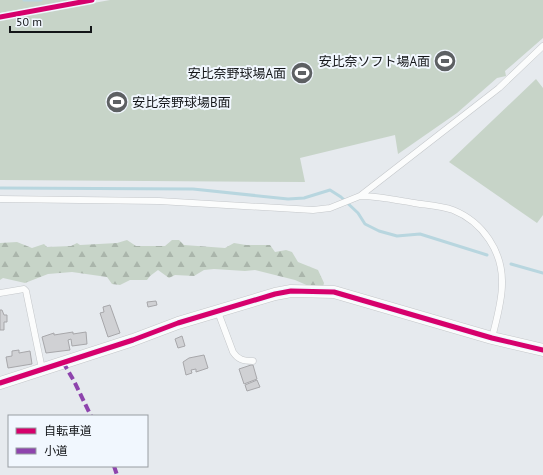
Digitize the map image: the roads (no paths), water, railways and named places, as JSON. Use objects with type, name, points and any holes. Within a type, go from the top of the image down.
[{"type":"street","points":[[0,383],[132,340],[178,323],[275,294],[291,292],[334,292],[492,338],[543,350]]},
{"type":"lane","points":[[0,199],[159,201],[313,210],[330,208],[360,196],[499,88],[543,46]]},
{"type":"lane","points":[[360,196],[377,196],[452,210],[464,216],[478,227],[493,245],[501,271],[502,285],[492,338]]},
{"type":"lane","points":[[0,293],[24,289],[26,291],[42,369]]},
{"type":"lane","points":[[218,312],[233,352],[237,357],[244,361],[253,361]]},
{"type":"waterway","points":[[24,0],[41,0]]},
{"type":"waterway","points":[[0,188],[193,189],[288,199],[304,198],[330,190],[341,197],[358,213],[365,224],[379,231],[397,236],[420,234],[487,255]]},
{"type":"waterway","points":[[511,264],[543,273]]},
{"type":"place","name":"安比奈ソフト場A面","points":[[445,61]]},
{"type":"place","name":"安比奈野球場A面","points":[[302,73]]},
{"type":"place","name":"安比奈野球場B面","points":[[117,102]]}]
